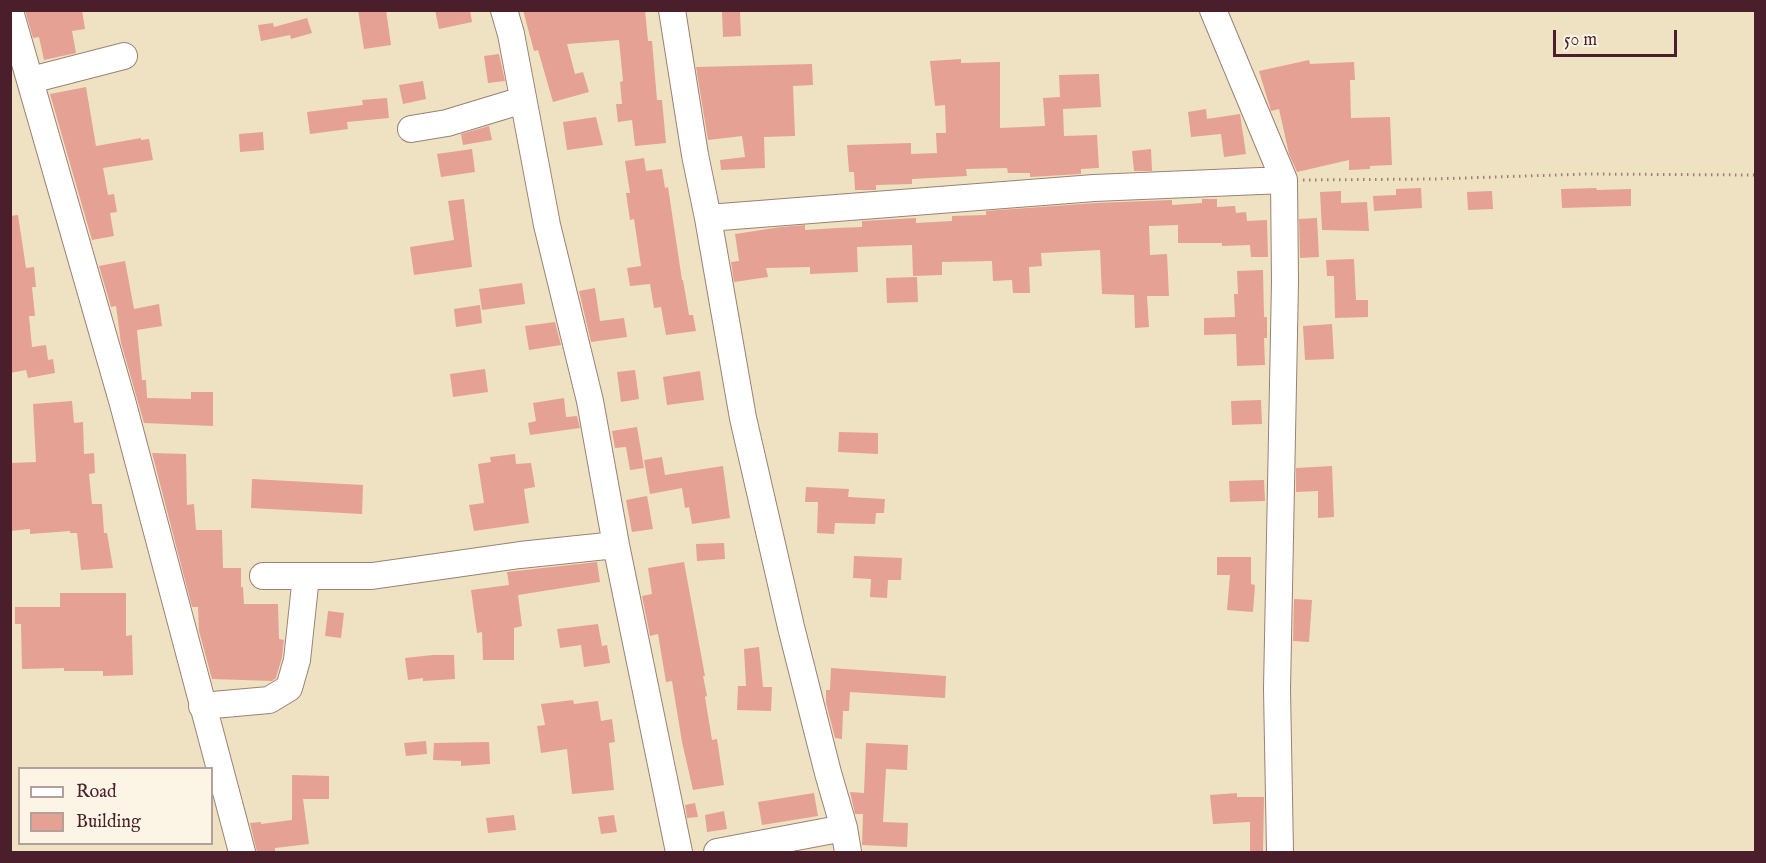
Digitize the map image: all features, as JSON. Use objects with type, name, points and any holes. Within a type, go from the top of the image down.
[{"type":"street","points":[[10,10],[123,404],[242,852]]},
{"type":"street","points":[[504,10],[511,34],[547,225],[590,401],[616,545],[679,852]]},
{"type":"street","points":[[672,10],[695,155],[743,418],[791,627],[846,840],[717,852]]},
{"type":"street","points":[[1213,10],[1284,180],[1285,294],[1277,689],[1280,852]]},
{"type":"street","points":[[31,80],[124,56]]},
{"type":"street","points":[[411,129],[447,123],[523,100]]},
{"type":"street","points":[[708,218],[1094,188],[1284,180]]},
{"type":"street","points":[[263,576],[372,576],[520,555],[616,545]]},
{"type":"street","points":[[202,706],[269,700],[289,688],[297,660],[306,576]]},
{"type":"path","points":[[1284,180],[1435,179],[1586,174],[1755,175]]},
{"type":"building","points":[[25,10],[82,10],[85,29],[72,31],[76,53],[44,60],[39,37],[33,38]]},
{"type":"building","points":[[358,10],[386,10],[391,45],[364,49]]},
{"type":"building","points":[[435,10],[470,10],[472,22],[439,29]]},
{"type":"building","points":[[523,10],[594,10],[595,12],[645,10],[648,41],[652,41],[657,100],[662,100],[666,143],[635,146],[632,120],[618,122],[616,104],[622,104],[620,82],[623,81],[619,40],[567,44],[575,74],[583,72],[589,92],[553,102],[538,50],[534,51]]},
{"type":"building","points":[[722,12],[740,12],[741,36],[723,37]]},
{"type":"building","points":[[307,18],[312,33],[291,39],[290,35],[261,41],[258,25],[273,23],[274,27]]},
{"type":"building","points":[[499,54],[505,81],[488,83],[484,56]]},
{"type":"building","points":[[961,59],[961,63],[1000,62],[1000,128],[1045,126],[1043,98],[1060,97],[1059,75],[1099,74],[1101,107],[1063,109],[1064,136],[1097,135],[1099,168],[1081,169],[1081,174],[1030,177],[1030,173],[1008,173],[1007,168],[966,169],[967,176],[912,179],[912,184],[876,185],[876,190],[855,190],[854,172],[849,172],[847,145],[911,143],[911,154],[937,153],[936,133],[946,133],[945,105],[935,106],[930,61]]},
{"type":"building","points":[[1309,60],[1310,64],[1354,62],[1355,80],[1350,80],[1351,118],[1390,117],[1392,165],[1349,170],[1349,160],[1297,172],[1289,154],[1279,109],[1271,111],[1259,71]]},
{"type":"building","points":[[812,64],[813,85],[793,86],[795,136],[764,137],[765,168],[721,170],[720,160],[745,157],[742,136],[708,140],[696,67]]},
{"type":"building","points":[[423,81],[426,99],[403,104],[399,85]]},
{"type":"building","points":[[86,87],[96,146],[141,138],[141,140],[149,139],[153,160],[103,168],[108,195],[114,194],[117,212],[110,213],[114,236],[92,240],[50,94]]},
{"type":"building","points":[[387,98],[389,118],[347,122],[348,129],[310,134],[307,112],[363,105],[362,100]]},
{"type":"building","points":[[1206,109],[1207,119],[1240,114],[1246,154],[1224,157],[1221,134],[1191,137],[1188,112]]},
{"type":"building","points":[[596,117],[603,145],[567,150],[563,122]]},
{"type":"building","points":[[489,126],[492,140],[463,145],[461,134]]},
{"type":"building","points":[[263,132],[264,150],[240,152],[239,134]]},
{"type":"building","points":[[472,149],[475,172],[441,177],[437,154]]},
{"type":"building","points":[[1151,149],[1152,171],[1134,171],[1132,151]]},
{"type":"building","points":[[644,158],[646,171],[662,169],[665,188],[668,187],[682,280],[689,315],[693,315],[696,331],[666,335],[661,307],[654,308],[650,284],[630,286],[627,268],[641,266],[634,219],[630,220],[626,193],[630,193],[625,161]]},
{"type":"building","points":[[1421,188],[1422,208],[1374,211],[1373,196],[1396,195],[1396,189]]},
{"type":"building","points":[[1596,188],[1597,190],[1631,189],[1631,206],[1562,208],[1561,189]]},
{"type":"building","points":[[1341,191],[1341,203],[1367,202],[1369,231],[1322,230],[1320,192]]},
{"type":"building","points":[[1492,191],[1493,209],[1468,210],[1467,192]]},
{"type":"building","points":[[464,199],[472,267],[414,275],[410,247],[454,240],[448,201]]},
{"type":"building","points":[[1202,199],[1217,199],[1217,207],[1235,206],[1236,213],[1246,212],[1247,221],[1267,220],[1268,257],[1251,257],[1250,245],[1178,243],[1178,225],[1149,226],[1150,255],[1167,254],[1169,296],[1147,296],[1149,327],[1135,328],[1134,295],[1102,294],[1100,250],[1041,253],[1042,266],[1029,267],[1030,293],[1013,293],[1012,280],[993,281],[992,261],[942,262],[942,275],[913,276],[912,245],[857,247],[858,272],[810,274],[810,267],[766,268],[768,277],[734,282],[731,262],[739,261],[735,234],[805,225],[805,230],[862,227],[862,221],[916,218],[916,223],[952,221],[952,216],[986,215],[986,211],[1172,200],[1172,205],[1202,203]]},
{"type":"building","points":[[18,215],[26,268],[34,267],[36,287],[32,287],[35,316],[29,316],[32,347],[46,345],[48,360],[53,359],[55,373],[28,378],[26,370],[10,373],[10,216]]},
{"type":"building","points":[[1317,218],[1319,257],[1300,258],[1299,219]]},
{"type":"building","points":[[1354,259],[1356,300],[1368,300],[1368,317],[1335,318],[1334,276],[1327,276],[1326,260]]},
{"type":"building","points":[[125,261],[134,309],[159,304],[162,326],[137,330],[142,380],[146,380],[147,398],[191,399],[191,392],[213,392],[213,426],[144,423],[121,343],[116,306],[111,307],[99,266]]},
{"type":"building","points":[[1263,270],[1264,317],[1267,317],[1267,338],[1264,338],[1265,365],[1237,366],[1236,334],[1204,335],[1204,318],[1235,317],[1234,294],[1238,294],[1237,271]]},
{"type":"building","points":[[917,277],[918,302],[887,303],[886,278]]},
{"type":"building","points":[[522,283],[525,304],[482,310],[479,289]]},
{"type":"building","points":[[595,288],[600,321],[624,318],[627,337],[591,342],[579,291]]},
{"type":"building","points":[[480,305],[482,323],[456,327],[454,309]]},
{"type":"building","points":[[555,322],[561,345],[529,350],[525,326]]},
{"type":"building","points":[[1332,324],[1334,359],[1305,360],[1303,326]]},
{"type":"building","points":[[485,369],[488,392],[453,397],[450,374]]},
{"type":"building","points":[[635,370],[639,399],[621,402],[617,372]]},
{"type":"building","points":[[700,371],[704,400],[667,405],[663,377]]},
{"type":"building","points":[[564,398],[566,417],[577,416],[580,428],[530,435],[528,423],[536,421],[533,403]]},
{"type":"building","points":[[1261,400],[1262,424],[1232,425],[1231,401]]},
{"type":"building","points":[[72,401],[74,423],[83,422],[84,454],[94,453],[95,473],[89,474],[92,504],[102,504],[104,533],[107,533],[113,568],[81,570],[77,533],[70,533],[70,531],[30,534],[30,529],[10,531],[10,463],[36,462],[33,404]]},
{"type":"building","points":[[637,427],[644,468],[630,470],[626,447],[615,448],[612,431]]},
{"type":"building","points":[[839,432],[878,433],[878,454],[838,452]]},
{"type":"building","points":[[152,453],[186,454],[187,505],[194,504],[196,530],[222,530],[223,568],[241,568],[244,604],[278,604],[279,639],[284,640],[276,678],[272,681],[212,679],[199,631],[198,607],[192,607]]},
{"type":"building","points":[[515,454],[516,464],[531,463],[535,487],[524,489],[529,523],[474,531],[469,505],[484,503],[478,464],[491,462],[490,457]]},
{"type":"building","points":[[662,457],[665,475],[723,466],[730,518],[692,524],[689,507],[685,508],[682,488],[650,494],[644,460]]},
{"type":"building","points":[[1332,466],[1334,517],[1318,518],[1318,491],[1296,492],[1296,468]]},
{"type":"building","points":[[252,479],[363,485],[362,514],[251,508]]},
{"type":"building","points":[[1264,480],[1265,501],[1230,502],[1229,481]]},
{"type":"building","points":[[806,487],[849,489],[848,497],[885,499],[884,513],[876,513],[875,524],[835,523],[834,534],[817,533],[818,502],[805,502]]},
{"type":"building","points":[[647,496],[653,529],[632,532],[626,500]]},
{"type":"building","points":[[724,543],[725,559],[697,561],[696,544]]},
{"type":"building","points":[[854,556],[902,558],[901,580],[888,580],[887,598],[870,597],[871,579],[853,578]]},
{"type":"building","points":[[1217,557],[1251,557],[1251,584],[1255,585],[1253,612],[1227,610],[1230,575],[1217,575]]},
{"type":"building","points":[[597,562],[600,582],[518,595],[522,626],[514,628],[514,660],[483,660],[482,632],[477,633],[471,590],[509,585],[507,572]]},
{"type":"building","points":[[684,562],[705,676],[703,676],[707,696],[705,697],[712,740],[717,739],[724,785],[693,790],[672,681],[666,682],[658,634],[650,636],[642,596],[652,594],[648,568]]},
{"type":"building","points":[[60,593],[126,593],[126,636],[132,635],[133,675],[103,676],[103,671],[64,671],[64,668],[22,669],[21,624],[15,624],[15,607],[60,607]]},
{"type":"building","points":[[1294,599],[1312,600],[1309,642],[1293,641]]},
{"type":"building","points":[[328,611],[344,613],[341,638],[325,636]]},
{"type":"building","points":[[598,624],[602,646],[607,645],[610,663],[584,667],[581,645],[560,648],[557,629]]},
{"type":"building","points":[[759,647],[763,687],[772,687],[771,711],[737,710],[738,686],[746,686],[744,649]]},
{"type":"building","points":[[454,655],[455,679],[408,680],[405,658]]},
{"type":"building","points":[[831,668],[946,676],[945,698],[850,692],[849,711],[843,711],[842,739],[835,738],[826,703],[826,690],[830,690]]},
{"type":"building","points":[[573,700],[574,704],[598,701],[601,721],[612,719],[615,742],[609,743],[614,790],[572,794],[567,749],[541,753],[537,726],[545,725],[541,704]]},
{"type":"building","points":[[426,741],[427,754],[406,756],[404,743]]},
{"type":"building","points":[[489,742],[490,764],[461,766],[461,761],[433,760],[434,743]]},
{"type":"building","points":[[866,743],[908,745],[907,770],[886,769],[883,822],[908,823],[907,847],[862,845],[863,814],[855,814],[850,792],[864,793]]},
{"type":"building","points":[[292,775],[329,776],[329,799],[303,799],[309,844],[275,848],[275,852],[257,852],[250,823],[292,820]]},
{"type":"building","points":[[814,793],[818,816],[762,825],[758,802]]},
{"type":"building","points":[[1237,793],[1237,797],[1264,797],[1263,852],[1250,852],[1250,822],[1213,824],[1210,795]]},
{"type":"building","points":[[695,803],[698,817],[687,818],[685,805]]},
{"type":"building","points":[[724,811],[727,829],[707,832],[705,815]]},
{"type":"building","points":[[514,815],[516,830],[488,833],[486,818]]},
{"type":"building","points":[[614,815],[617,832],[601,834],[598,817]]}]
